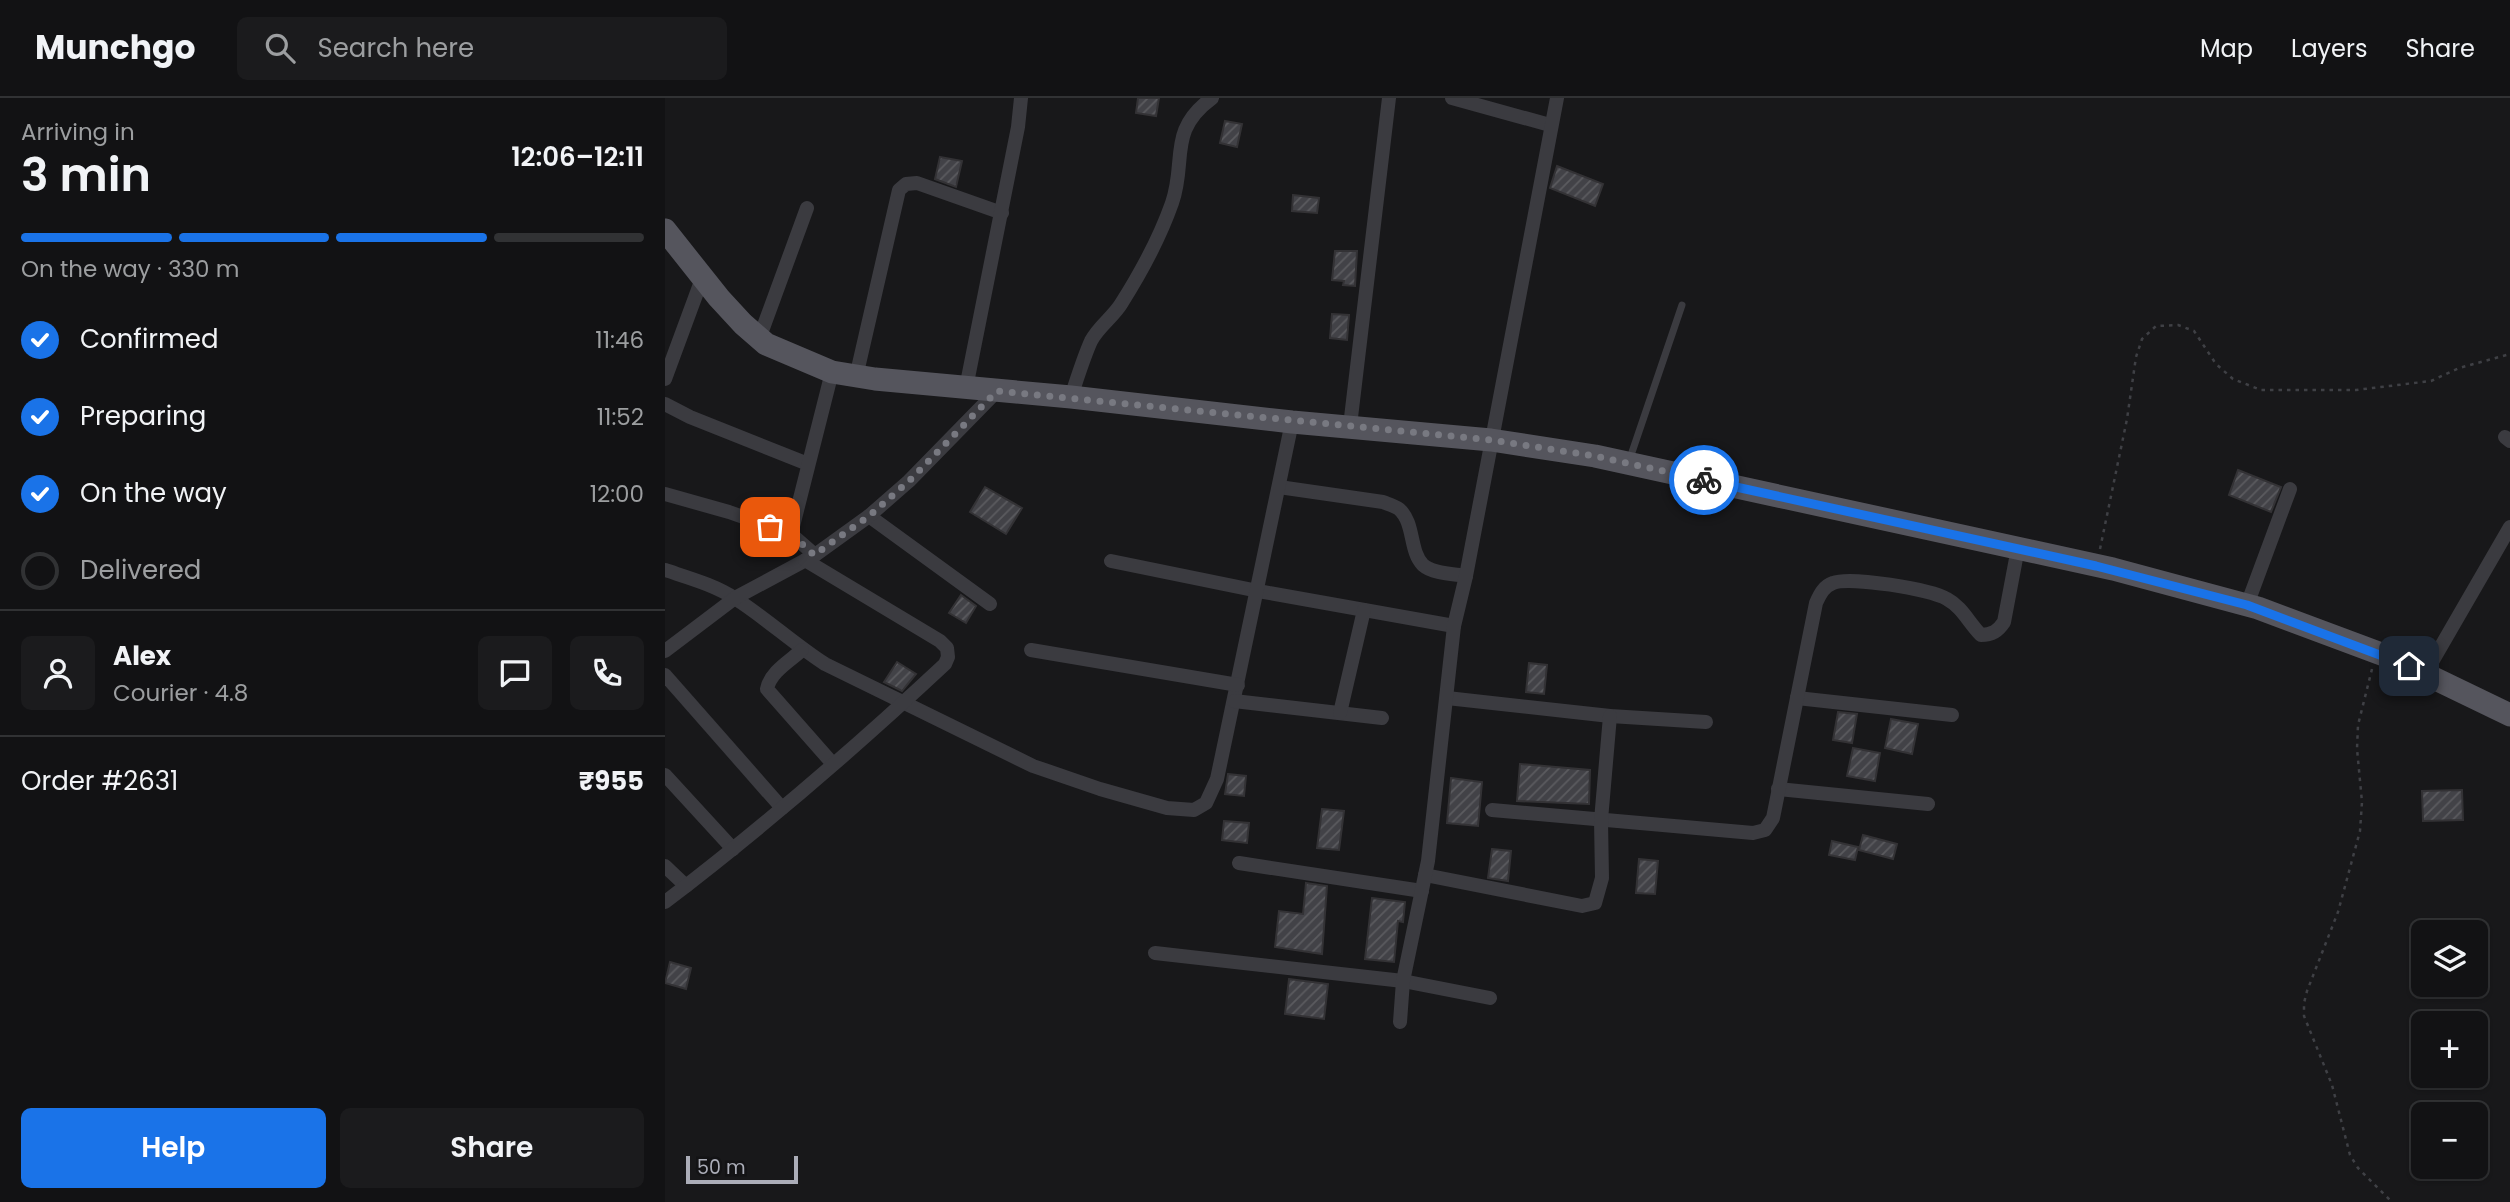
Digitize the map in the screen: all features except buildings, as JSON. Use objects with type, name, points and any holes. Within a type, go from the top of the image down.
[{"type":"main road","points":[[665,230],[719,298],[759,339],[832,372],[856,377],[1071,397],[1291,422],[1491,440],[1629,463],[2018,548],[2247,605],[2377,652],[2510,715]]},
{"type":"street","points":[[966,388],[1019,127],[1021,98]]},
{"type":"street","points":[[1071,397],[1092,340],[1120,306],[1172,203],[1183,131],[1201,106],[1212,98]]},
{"type":"street","points":[[1350,426],[1389,98]]},
{"type":"street","points":[[1452,98],[1551,125]]},
{"type":"street","points":[[1400,1022],[1403,981],[1425,875],[1454,626],[1466,576],[1557,98]]},
{"type":"street","points":[[856,377],[899,190],[906,184],[917,183],[1002,213]]},
{"type":"street","points":[[759,339],[807,208]]},
{"type":"street","points":[[665,379],[703,276]]},
{"type":"street","points":[[791,534],[832,372]]},
{"type":"street","points":[[668,646],[735,598],[810,557],[869,516],[909,481],[997,391]]},
{"type":"street","points":[[665,404],[690,417],[808,464]]},
{"type":"street","points":[[665,570],[697,580],[735,598],[802,650],[825,664],[1033,766],[1167,808],[1193,810],[1206,803],[1217,779],[1291,422]]},
{"type":"street","points":[[1279,487],[1384,502],[1399,508],[1408,523],[1423,565],[1434,571],[1466,576]]},
{"type":"street","points":[[2247,605],[2290,489]]},
{"type":"street","points":[[665,495],[729,512],[791,534],[810,557],[940,641],[947,648],[949,657],[903,704],[733,849],[665,902]]},
{"type":"street","points":[[869,516],[991,604]]},
{"type":"street","points":[[2425,674],[2510,527]]},
{"type":"street","points":[[1492,810],[1753,833],[1765,830],[1773,818],[1816,603],[1825,587],[1843,580],[1932,593],[1958,607],[1981,635],[1988,635],[2000,629],[2004,622],[2018,548]]},
{"type":"street","points":[[1111,561],[1258,591],[1454,626]]},
{"type":"street","points":[[1340,713],[1364,610]]},
{"type":"street","points":[[802,650],[775,674],[768,682],[767,689],[833,764]]},
{"type":"street","points":[[1031,650],[1238,685]]},
{"type":"street","points":[[665,675],[782,808]]},
{"type":"street","points":[[1447,698],[1610,716],[1706,722]]},
{"type":"street","points":[[1797,698],[1951,715]]},
{"type":"street","points":[[1234,701],[1382,718]]},
{"type":"street","points":[[1425,875],[1582,905],[1595,902],[1602,878],[1601,820],[1610,716]]},
{"type":"street","points":[[665,775],[733,849]]},
{"type":"street","points":[[1778,789],[1928,804]]},
{"type":"street","points":[[1239,863],[1422,891]]},
{"type":"street","points":[[665,866],[686,886]]},
{"type":"street","points":[[1155,953],[1403,981],[1490,998]]},
{"type":"lane","points":[[1629,463],[1682,305]]},
{"type":"path","points":[[2096,566],[2137,358],[2142,339],[2156,327],[2178,325],[2194,331],[2216,364],[2233,379],[2261,390],[2356,390],[2431,381],[2459,368],[2510,354]]},
{"type":"path","points":[[2377,652],[2358,725],[2357,749],[2362,802],[2360,831],[2338,912],[2307,991],[2304,1016],[2332,1085],[2350,1155],[2358,1168],[2392,1202]]},
{"type":"way so far","points":[[770,527],[791,534],[814,555],[869,516],[909,481],[997,391],[1491,440],[1595,456],[1704,480]]},
{"type":"route","points":[[1704,480],[2096,566],[2247,605],[2409,666]]}]
